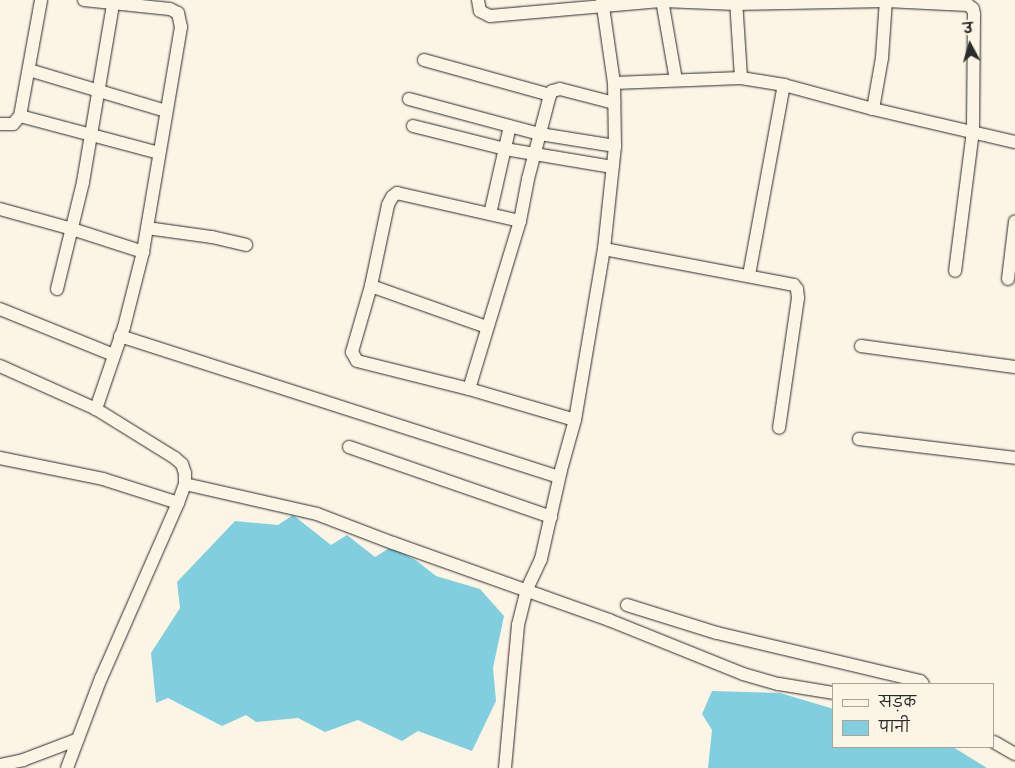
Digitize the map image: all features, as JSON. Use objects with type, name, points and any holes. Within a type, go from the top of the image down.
[{"type":"street","points":[[0,124],[13,124],[20,116],[41,0]]},
{"type":"street","points":[[84,0],[170,10],[178,13],[181,27],[158,153],[143,252],[124,326],[96,409]]},
{"type":"street","points":[[478,0],[480,10],[490,16],[603,3],[662,1],[886,0],[962,2],[973,9],[974,14],[973,131],[955,271]]},
{"type":"street","points":[[873,109],[882,58],[886,0]]},
{"type":"street","points":[[662,1],[676,80]]},
{"type":"street","points":[[736,2],[741,78]]},
{"type":"street","points":[[505,768],[518,625],[527,589],[541,559],[560,474],[575,420],[604,249],[615,146],[614,93],[603,3]]},
{"type":"street","points":[[57,289],[83,182],[114,4]]},
{"type":"street","points":[[424,60],[550,95]]},
{"type":"street","points":[[28,70],[98,89],[166,111]]},
{"type":"street","points":[[469,389],[520,221],[552,91],[560,89],[614,93],[676,80],[741,78],[784,85],[873,109],[1015,142]]},
{"type":"street","points":[[749,275],[784,85]]},
{"type":"street","points":[[409,99],[540,134],[615,146]]},
{"type":"street","points":[[20,116],[158,153]]},
{"type":"street","points":[[413,126],[535,155],[613,167]]},
{"type":"street","points":[[490,214],[510,126]]},
{"type":"street","points":[[520,221],[397,193],[388,205],[370,286],[352,347],[353,358],[357,361],[469,389],[575,420]]},
{"type":"street","points":[[0,209],[72,229],[143,252]]},
{"type":"street","points":[[1008,279],[1015,221]]},
{"type":"street","points":[[146,228],[212,237],[246,245]]},
{"type":"street","points":[[604,249],[788,283],[797,289],[779,428]]},
{"type":"street","points":[[370,286],[488,327]]},
{"type":"street","points":[[0,309],[114,355]]},
{"type":"street","points":[[124,326],[560,474]]},
{"type":"street","points":[[861,346],[1015,366]]},
{"type":"street","points":[[0,366],[96,409],[182,464],[185,484],[178,503],[101,678],[67,768]]},
{"type":"street","points":[[858,439],[1015,458]]},
{"type":"street","points":[[349,447],[551,517]]},
{"type":"street","points":[[0,458],[102,479],[178,503]]},
{"type":"street","points":[[185,484],[317,514],[393,543],[527,589],[743,674],[779,684],[832,693]]},
{"type":"street","points":[[627,605],[717,633],[922,683]]},
{"type":"street","points":[[0,765],[23,760],[76,740]]},
{"type":"street","points":[[995,743],[1015,754]]},
{"type":"water","points":[[293,515],[331,545],[347,535],[375,557],[391,547],[417,561],[436,576],[480,589],[504,616],[493,668],[496,701],[472,751],[418,731],[402,741],[358,720],[325,732],[298,718],[256,722],[246,715],[222,726],[168,698],[156,703],[151,653],[180,608],[177,582],[235,521],[278,525]]},
{"type":"water","points":[[712,691],[780,693],[832,708],[832,748],[955,748],[987,768],[708,768],[712,730],[702,714]]}]
